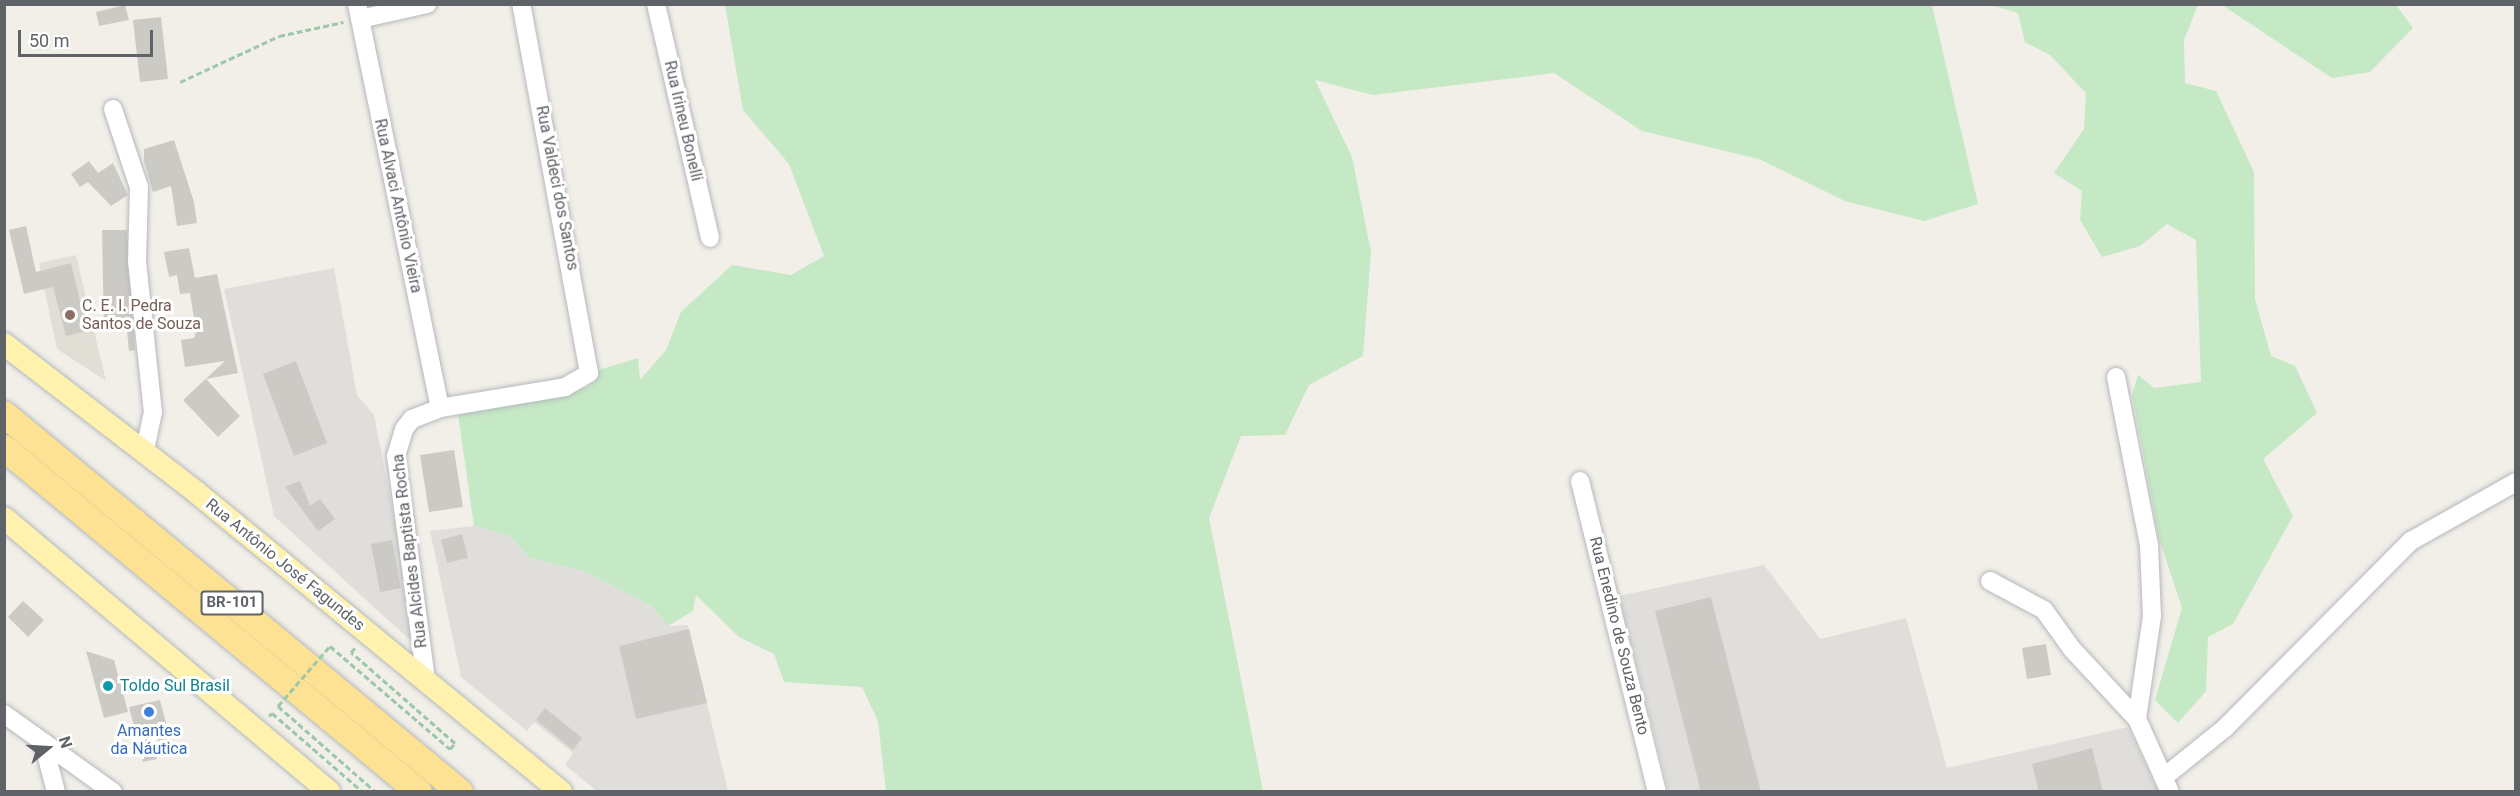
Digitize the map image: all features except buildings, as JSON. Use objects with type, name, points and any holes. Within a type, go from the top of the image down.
[{"type":"highway","name":"BR-101","points":[[4,414],[460,792]]},
{"type":"highway","name":"BR-101","points":[[4,448],[419,792]]},
{"type":"main road","name":"Rua Antônio José Fagundes","points":[[4,344],[145,451],[561,792]]},
{"type":"main road","points":[[4,518],[329,792]]},
{"type":"street","points":[[358,12],[427,4]]},
{"type":"street","name":"Rua Valdeci dos Santos","points":[[521,4],[589,373]]},
{"type":"street","name":"Rua Irineu Bonelli","points":[[656,4],[710,237]]},
{"type":"street","name":"Rua Alvaci Antônio Vieira","points":[[358,12],[440,408]]},
{"type":"street","points":[[113,109],[139,187],[137,261],[153,412],[145,451]]},
{"type":"street","name":"Rua Alcides Baptista Rocha","points":[[426,680],[396,456],[412,419],[440,408],[565,387],[589,373]]},
{"type":"street","points":[[2116,377],[2150,544],[2152,616],[2137,719]]},
{"type":"street","name":"Rua Enedino de Souza Bento","points":[[1580,481],[1657,792]]},
{"type":"street","points":[[1990,581],[2044,610],[2072,649],[2137,719],[2167,784],[2399,551],[2516,482]]},
{"type":"street","points":[[4,714],[114,792]]},
{"type":"street","points":[[44,742],[56,792]]},
{"type":"path","points":[[180,82],[279,36],[358,12]]},
{"type":"path","points":[[367,632],[351,652],[455,742],[450,749],[330,646],[278,706],[376,792]]},
{"type":"shaded area","name":"C. E. I. Pedra Santos de Souza","points":[[76,255],[106,381],[57,349],[39,263]]},
{"type":"shaded area","points":[[334,268],[357,395],[374,415],[417,633],[409,639],[274,516],[224,289]]},
{"type":"shaded area","points":[[474,526],[510,536],[529,558],[583,571],[652,606],[668,626],[688,625],[728,791],[597,791],[565,765],[573,753],[534,722],[527,731],[461,677],[430,531]]},
{"type":"shaded area","points":[[1764,565],[1820,639],[1906,618],[1947,768],[2128,727],[2158,791],[1669,791],[1619,596]]},
{"type":"green space","points":[[725,5],[1932,5],[1978,204],[1924,221],[1845,201],[1759,159],[1642,131],[1554,73],[1373,95],[1315,80],[1352,157],[1371,252],[1363,356],[1309,385],[1285,435],[1241,436],[1209,518],[1263,791],[886,791],[878,721],[862,687],[784,682],[774,654],[739,637],[696,595],[693,611],[668,626],[652,606],[583,571],[529,558],[510,536],[474,526],[458,414],[567,394],[590,386],[599,370],[638,358],[640,380],[666,350],[681,312],[732,265],[791,275],[824,256],[789,164],[743,110]]},
{"type":"green space","points":[[1991,5],[2198,5],[2184,40],[2185,83],[2216,91],[2254,172],[2255,299],[2271,356],[2295,366],[2317,413],[2263,459],[2293,516],[2233,624],[2208,637],[2206,691],[2178,723],[2155,700],[2182,608],[2159,538],[2132,395],[2138,375],[2154,388],[2201,382],[2196,240],[2167,224],[2140,246],[2102,257],[2080,220],[2082,191],[2054,173],[2084,129],[2086,93],[2050,55],[2025,42],[2018,13]]},
{"type":"green space","points":[[2222,5],[2396,5],[2413,28],[2370,72],[2332,78]]},
{"type":"place","name":"C. E. I. Pedra Santos de Souza","points":[[70,315]]},
{"type":"place","name":"Toldo Sul Brasil","points":[[108,686]]},
{"type":"place","name":"Amantes da Náutica","points":[[149,712]]}]
